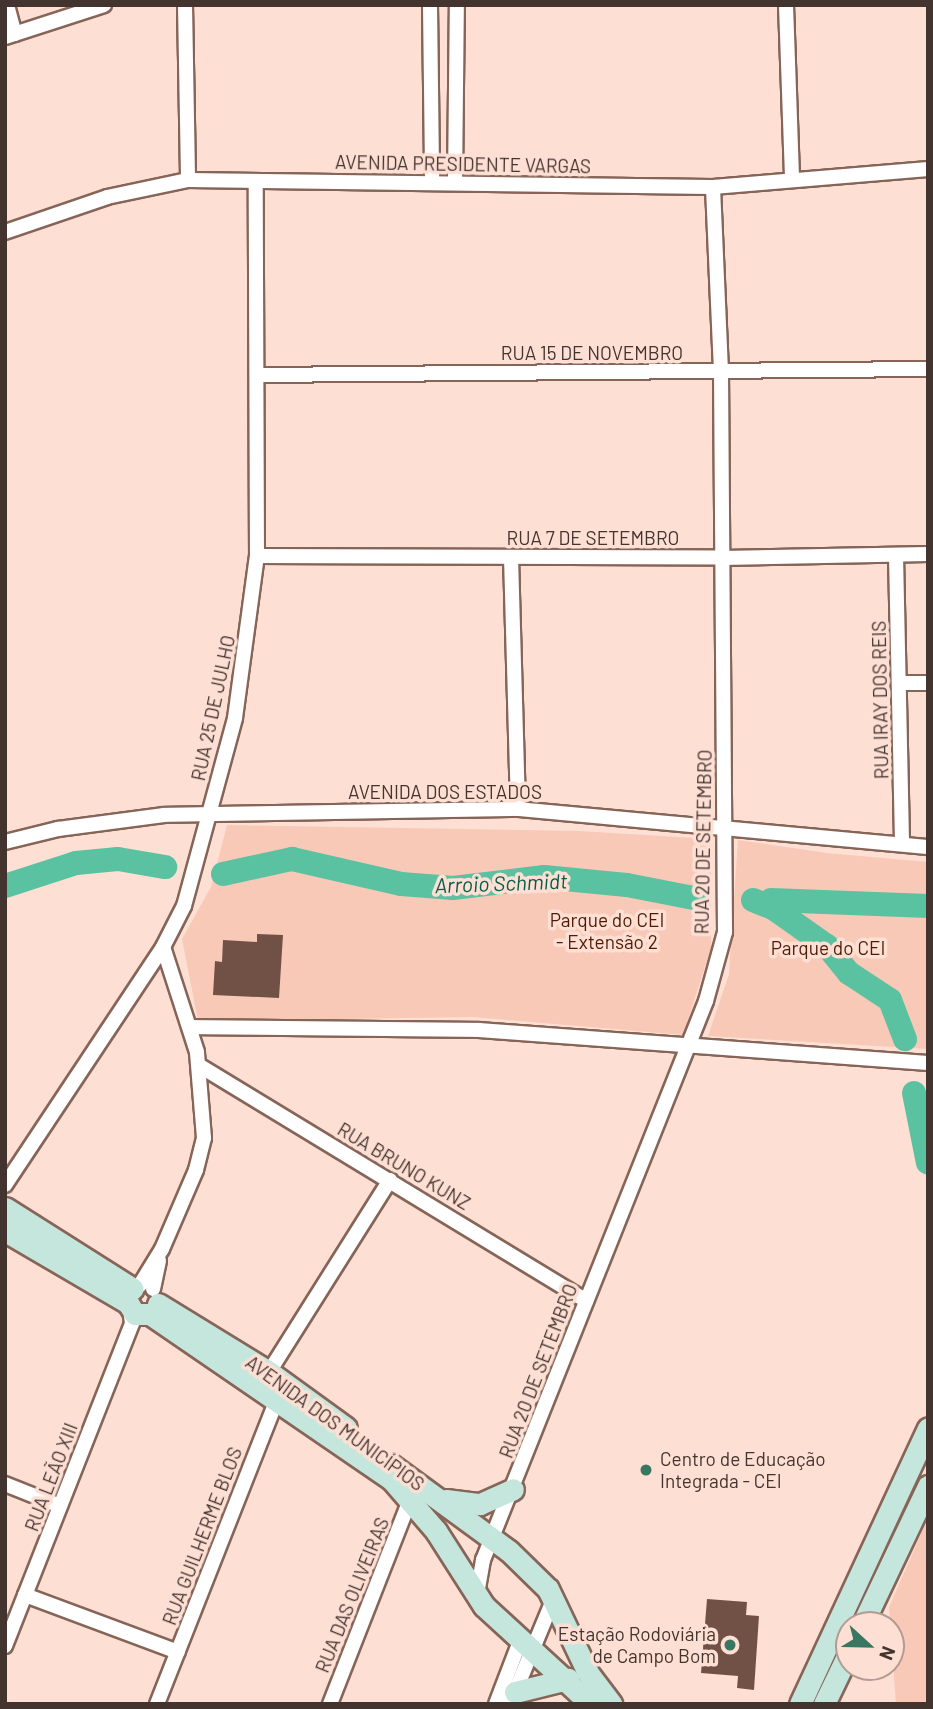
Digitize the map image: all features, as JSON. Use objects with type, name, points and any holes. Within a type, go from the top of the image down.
[{"type":"main road","name":"AVENIDA DOS MUNICÍPIOS","points":[[5,1208],[141,1303]]},
{"type":"main road","name":"AVENIDA DOS MUNICÍPIOS","points":[[5,1231],[141,1303],[277,1384],[501,1545],[548,1589],[588,1673],[611,1704]]},
{"type":"main road","name":"AVENIDA DOS MUNICÍPIOS","points":[[277,1384],[391,1479],[410,1500],[477,1594],[526,1645],[568,1679],[591,1704]]},
{"type":"main road","points":[[800,1704],[928,1428]]},
{"type":"main road","points":[[869,1611],[928,1486]]},
{"type":"main road","points":[[437,1497],[480,1504],[513,1489]]},
{"type":"main road","points":[[807,1704],[818,1667]]},
{"type":"main road","points":[[513,1698],[568,1679]]},
{"type":"main road","points":[[824,1704],[835,1681]]},
{"type":"street","points":[[7,5],[10,35],[104,5]]},
{"type":"street","points":[[185,5],[188,180]]},
{"type":"street","points":[[430,5],[432,181]]},
{"type":"street","points":[[455,183],[457,5]]},
{"type":"street","points":[[786,5],[792,180]]},
{"type":"street","name":"AVENIDA PRESIDENTE VARGAS","points":[[5,232],[107,197],[188,180],[432,181],[713,187],[928,169]]},
{"type":"street","name":"RUA 25 DE JULHO","points":[[5,1185],[163,947],[195,876],[235,718],[257,556],[256,182]]},
{"type":"street","name":"RUA 20 DE SETEMBRO","points":[[477,1594],[480,1571],[501,1545],[513,1489],[706,1001],[725,932],[721,371],[713,187]]},
{"type":"street","name":"RUA 15 DE NOVEMBRO","points":[[257,375],[928,369]]},
{"type":"street","name":"RUA 7 DE SETEMBRO","points":[[257,556],[722,558],[928,554]]},
{"type":"street","name":"RUA IRAY DOS REIS","points":[[896,555],[902,844]]},
{"type":"street","points":[[511,557],[518,809]]},
{"type":"street","points":[[900,683],[928,683]]},
{"type":"street","name":"AVENIDA DOS ESTADOS","points":[[5,842],[104,821],[211,812],[518,809],[928,847]]},
{"type":"street","name":"RUA LEÃO XIII","points":[[5,1646],[162,1249],[196,1170],[204,1138],[200,1066],[163,947]]},
{"type":"street","points":[[190,1027],[479,1030],[688,1042],[928,1063]]},
{"type":"street","name":"RUA BRUNO KUNZ","points":[[200,1066],[586,1301]]},
{"type":"street","name":"RUA GUILHERME BLOS","points":[[157,1704],[277,1384],[390,1180]]},
{"type":"street","points":[[5,1484],[60,1506]]},
{"type":"street","points":[[501,1545],[513,1489]]},
{"type":"street","name":"RUA DAS OLIVEIRAS","points":[[330,1704],[410,1500]]},
{"type":"street","points":[[25,1595],[178,1652]]},
{"type":"street","points":[[496,1704],[552,1600]]},
{"type":"street","points":[[513,1698],[526,1645]]},
{"type":"green space","name":"Parque do CEI - Extensão 2","points":[[227,825],[579,831],[711,839],[711,948],[683,1035],[473,1017],[198,1021],[182,939],[211,887]]},
{"type":"green space","name":"Parque do CEI","points":[[738,840],[827,853],[928,862],[928,1049],[708,1036],[729,974]]},
{"type":"green space","points":[[928,1518],[928,1704],[896,1704],[894,1681],[905,1681],[905,1611],[889,1611]]},
{"type":"building","points":[[257,934],[283,935],[279,998],[213,995],[215,961],[222,962],[223,940],[257,942]]},
{"type":"building","name":"Estação Rodoviária de Campo Bom","points":[[707,1599],[747,1602],[746,1615],[759,1616],[754,1690],[737,1688],[738,1676],[701,1673]]},
{"type":"waterway","name":"Arroio Schmidt","points":[[5,886],[76,863],[118,859],[165,867]]},
{"type":"waterway","name":"Arroio Schmidt","points":[[223,874],[292,859],[401,884],[453,888],[544,877],[627,885],[699,899]]},
{"type":"waterway","points":[[753,900],[773,908],[827,946],[849,973],[890,1000],[905,1039]]},
{"type":"waterway","name":"Arroio Schmidt","points":[[771,900],[928,906]]},
{"type":"waterway","points":[[914,1093],[928,1163]]},
{"type":"place","name":"Centro de Educação Integrada - CEI","points":[[646,1470]]},
{"type":"place","name":"Estação Rodoviária de Campo Bom","points":[[730,1645]]}]
